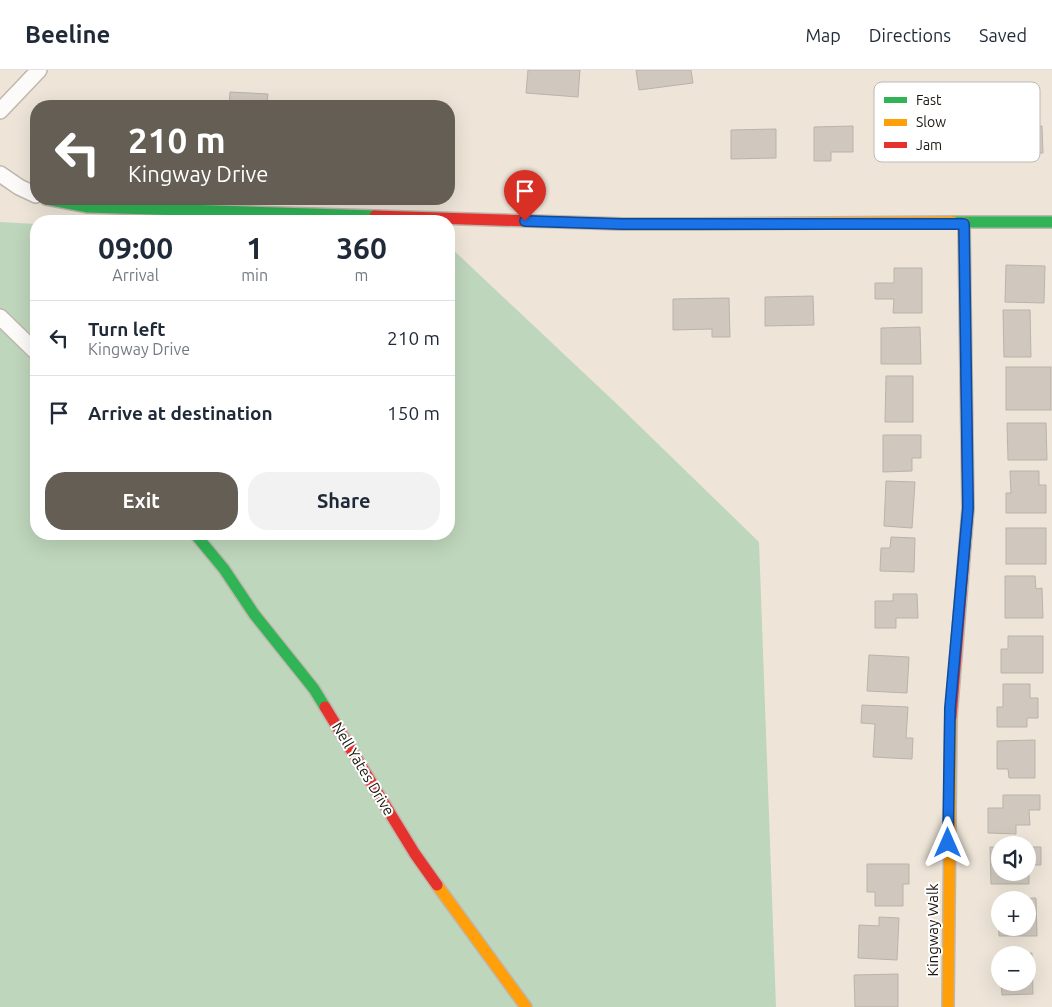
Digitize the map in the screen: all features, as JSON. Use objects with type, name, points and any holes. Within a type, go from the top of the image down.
[{"type":"street","points":[[0,111],[39,70]]},
{"type":"street","points":[[0,174],[30,192]]},
{"type":"street","points":[[78,205],[88,207],[335,215]]},
{"type":"street","points":[[455,219],[612,224],[964,224],[1052,222]]},
{"type":"street","name":"Kingway Walk","points":[[948,1007],[949,744],[954,662],[968,508],[964,224]]},
{"type":"street","points":[[0,317],[30,346]]},
{"type":"street","name":"Nell Yates Drive","points":[[200,540],[224,569],[254,614],[314,689],[415,854],[526,1007]]},
{"type":"green space","points":[[0,222],[30,224],[30,540],[455,540],[455,252],[620,407],[759,542],[776,1007],[0,1007]]},
{"type":"building","points":[[528,70],[580,70],[578,97],[526,93]]},
{"type":"building","points":[[636,70],[691,70],[693,83],[639,90]]},
{"type":"building","points":[[230,92],[268,94],[268,100],[229,100]]},
{"type":"building","points":[[853,126],[853,152],[831,152],[831,161],[814,161],[814,127]]},
{"type":"building","points":[[1040,126],[1042,126],[1043,153],[1040,153]]},
{"type":"building","points":[[776,129],[776,158],[731,159],[731,130]]},
{"type":"building","points":[[1006,265],[1045,266],[1044,303],[1005,302]]},
{"type":"building","points":[[894,268],[922,268],[922,313],[893,313],[894,299],[875,299],[875,283],[894,283]]},
{"type":"building","points":[[813,296],[814,325],[765,326],[765,297]]},
{"type":"building","points":[[729,298],[730,337],[712,337],[712,329],[673,330],[673,299]]},
{"type":"building","points":[[1003,310],[1030,310],[1031,357],[1004,357]]},
{"type":"building","points":[[920,327],[921,364],[881,364],[881,328]]},
{"type":"building","points":[[1006,367],[1051,367],[1051,410],[1006,410]]},
{"type":"building","points":[[886,376],[913,376],[913,422],[885,422]]},
{"type":"building","points":[[1007,423],[1046,423],[1047,460],[1008,460]]},
{"type":"building","points":[[883,435],[921,435],[921,458],[912,458],[912,471],[883,472]]},
{"type":"building","points":[[1010,471],[1039,471],[1039,485],[1046,485],[1046,513],[1006,513],[1006,493],[1011,493]]},
{"type":"building","points":[[886,481],[915,482],[912,528],[884,526]]},
{"type":"building","points":[[1006,528],[1046,528],[1046,564],[1006,564]]},
{"type":"building","points":[[891,537],[915,538],[914,572],[880,571],[881,548],[890,548]]},
{"type":"building","points":[[1005,576],[1035,576],[1036,589],[1042,588],[1043,618],[1005,618]]},
{"type":"building","points":[[893,594],[917,594],[918,618],[896,618],[896,628],[875,628],[875,601],[893,601]]},
{"type":"building","points":[[1008,636],[1043,636],[1043,673],[1001,673],[1001,649],[1008,649]]},
{"type":"building","points":[[869,655],[909,657],[907,693],[867,691]]},
{"type":"building","points":[[1003,684],[1030,684],[1030,698],[1038,698],[1038,718],[1027,718],[1027,727],[997,727],[997,707],[1003,707]]},
{"type":"building","points":[[862,705],[908,707],[906,738],[913,738],[912,759],[873,757],[875,724],[861,723]]},
{"type":"building","points":[[1035,740],[1035,778],[1009,778],[1008,769],[997,769],[997,741]]},
{"type":"building","points":[[1003,795],[1040,795],[1040,810],[1029,810],[1030,825],[1016,825],[1016,834],[988,833],[988,808],[1003,808]]},
{"type":"building","points":[[990,847],[991,881],[1029,881],[1029,884],[991,884]]},
{"type":"building","points":[[1036,847],[1041,847],[1041,865],[1036,865]]},
{"type":"building","points":[[867,864],[909,864],[909,884],[903,884],[903,906],[875,906],[875,892],[867,892]]},
{"type":"building","points":[[1036,898],[1037,936],[1036,936]]},
{"type":"building","points":[[879,917],[899,918],[897,960],[858,958],[859,925],[879,926]]},
{"type":"building","points":[[898,974],[898,1007],[855,1007],[854,975]]},
{"type":"building","points":[[1002,991],[1033,991],[1033,994],[1002,995]]},
{"type":"traffic: fast","points":[[78,205],[88,207],[343,215]]},
{"type":"traffic: fast","points":[[953,222],[1052,222]]},
{"type":"traffic: fast","points":[[200,540],[224,569],[254,614],[314,689],[325,707]]},
{"type":"traffic: slow","points":[[696,224],[953,222]]},
{"type":"traffic: slow","points":[[964,223],[966,373]]},
{"type":"traffic: slow","points":[[948,1007],[951,717]]},
{"type":"traffic: slow","points":[[437,885],[526,1007]]},
{"type":"traffic: jam","points":[[455,219],[622,224],[696,224]]},
{"type":"traffic: jam","points":[[951,717],[968,509],[966,373]]},
{"type":"traffic: jam","points":[[325,707],[415,854],[437,885]]},
{"type":"route","points":[[525,221],[622,224],[964,224],[969,458],[968,508],[966,556],[950,708],[948,843]]}]
